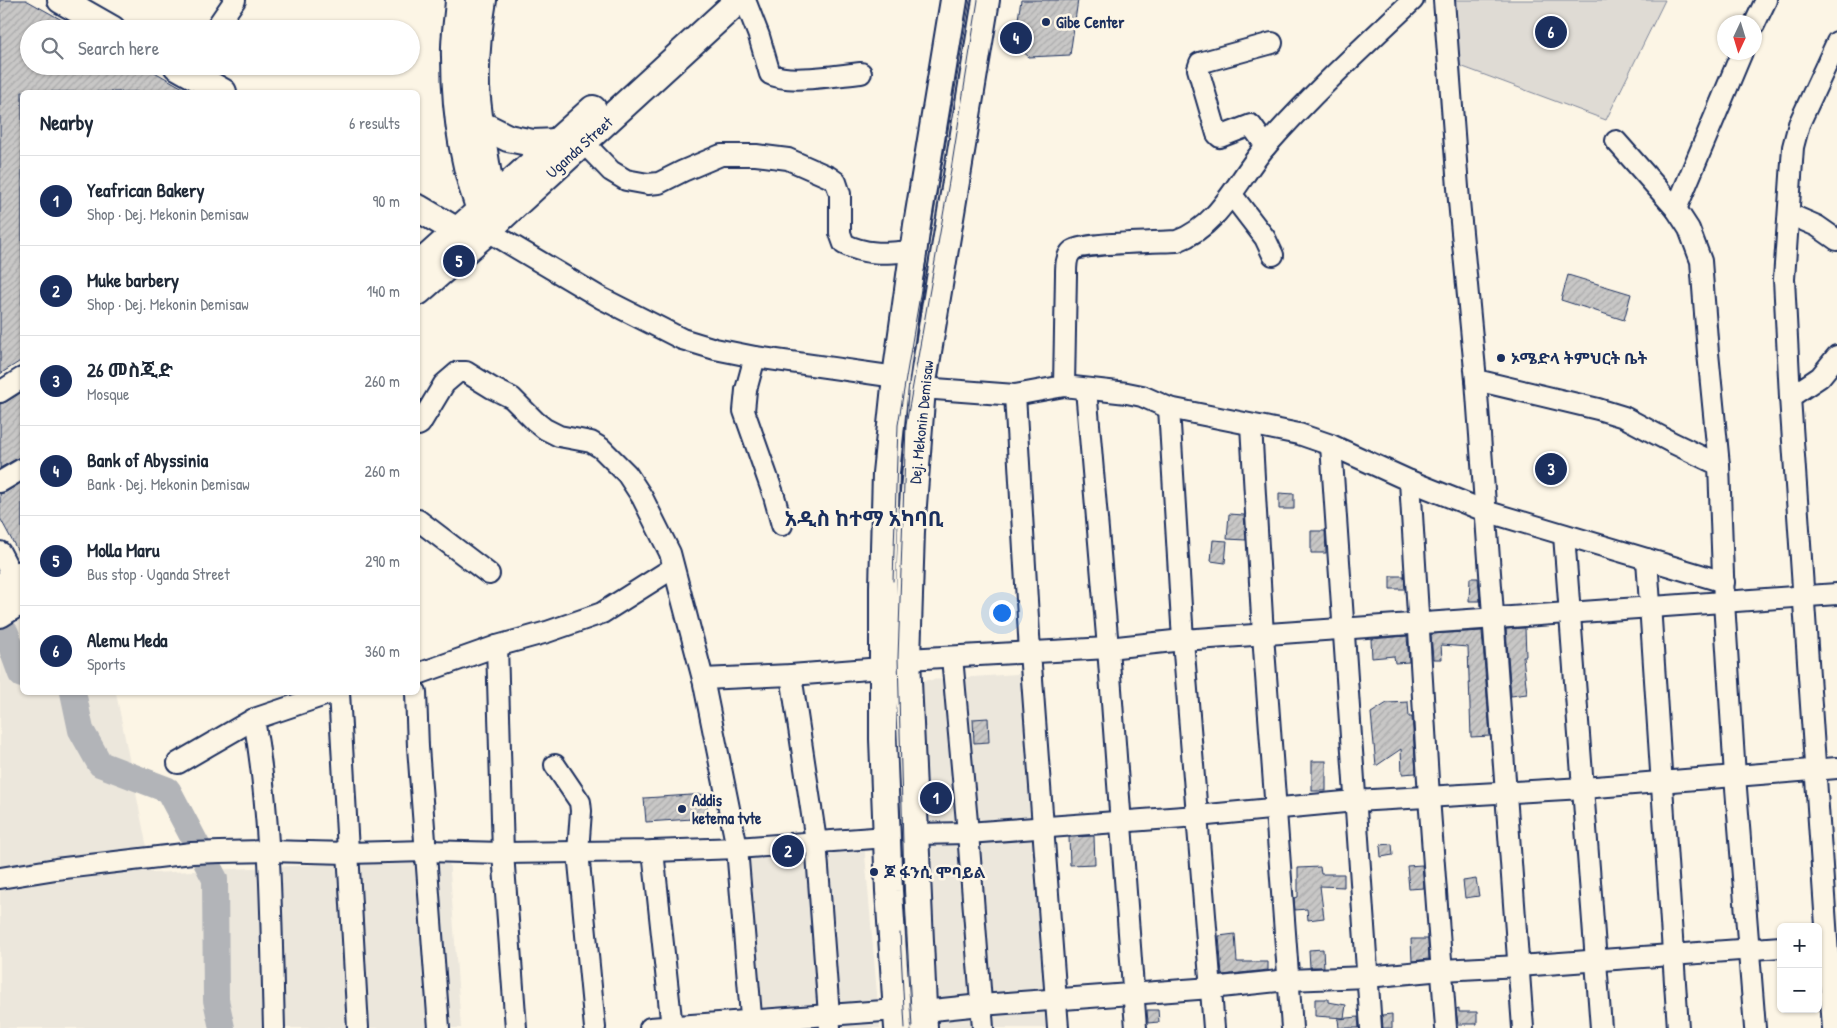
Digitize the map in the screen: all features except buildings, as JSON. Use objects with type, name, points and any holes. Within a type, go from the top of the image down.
[{"type":"main road","points":[[61,0],[96,20]]},
{"type":"main road","points":[[459,0],[454,56],[460,131],[490,215]]},
{"type":"main road","points":[[483,0],[476,87],[490,215]]},
{"type":"main road","name":"Uganda Street","points":[[420,290],[556,142],[714,0]]},
{"type":"main road","name":"Uganda Street","points":[[420,264],[457,231],[490,215],[583,142],[739,0]]},
{"type":"main road","name":"Dej. Mekonin Demisaw","points":[[897,1019],[887,837],[882,668],[886,473],[896,377],[913,251],[954,0]]},
{"type":"main road","name":"Dej. Mekonin Demisaw","points":[[924,1019],[907,659],[911,531],[922,388],[986,0]]},
{"type":"main road","points":[[195,75],[220,90]]},
{"type":"main road","points":[[480,124],[508,138],[533,143],[556,142]]},
{"type":"main road","points":[[420,209],[457,231]]},
{"type":"street","points":[[221,20],[235,0]]},
{"type":"street","points":[[745,0],[759,36],[770,74],[789,79],[861,73]]},
{"type":"street","points":[[1064,386],[1066,264],[1071,251],[1076,248],[1096,246],[1177,242],[1189,237],[1203,226],[1232,195],[1266,146],[1413,0]]},
{"type":"street","points":[[1444,0],[1460,210],[1476,380],[1523,1028]]},
{"type":"street","points":[[1759,15],[1766,0]]},
{"type":"street","points":[[1833,1028],[1803,596],[1784,280],[1793,147],[1799,124],[1837,42]]},
{"type":"street","points":[[1266,146],[1251,125],[1225,136],[1220,137],[1217,134],[1198,69],[1200,63],[1272,43]]},
{"type":"street","points":[[1676,209],[1739,60]]},
{"type":"street","points":[[1616,141],[1676,209],[1689,229],[1701,261],[1708,353],[1720,465],[1724,592],[1735,776],[1755,1028]]},
{"type":"street","points":[[583,142],[611,171],[626,180],[648,184],[660,183],[721,155],[756,155],[788,159],[836,182],[840,194],[840,233],[844,244],[858,251],[877,254],[913,251]]},
{"type":"street","points":[[1232,195],[1264,238],[1273,255]]},
{"type":"street","points":[[1789,214],[1816,226],[1837,240]]},
{"type":"street","points":[[490,215],[601,298],[658,328],[697,344],[755,357],[896,377]]},
{"type":"street","points":[[1790,397],[1820,377],[1837,356]]},
{"type":"street","points":[[755,357],[746,390],[744,411],[774,496],[782,525]]},
{"type":"street","points":[[420,424],[444,384],[458,372],[466,372],[512,398],[535,422],[545,429],[559,436],[591,442],[601,448],[627,474],[642,497],[670,553],[703,679],[737,848],[752,1024]]},
{"type":"street","points":[[0,392],[20,379]]},
{"type":"street","points":[[1476,380],[1624,417],[1720,465]]},
{"type":"street","points":[[922,388],[1014,395],[1064,386],[1127,393],[1142,396],[1169,408],[1299,434],[1331,445],[1410,481],[1485,511],[1647,559],[1724,592]]},
{"type":"street","points":[[1086,389],[1108,648],[1136,1028]]},
{"type":"street","points":[[1014,395],[1030,652],[1058,1028]]},
{"type":"street","points":[[1169,408],[1183,640],[1214,1028]]},
{"type":"street","points":[[1252,425],[1262,635],[1292,1028]]},
{"type":"street","points":[[1331,445],[1371,1028]]},
{"type":"street","points":[[0,482],[20,470]]},
{"type":"street","points":[[1410,481],[1428,797],[1446,1028]]},
{"type":"street","points":[[420,522],[488,574]]},
{"type":"street","points":[[1564,535],[1601,1028]]},
{"type":"street","points":[[0,552],[12,594]]},
{"type":"street","points":[[1647,559],[1678,1028]]},
{"type":"street","points":[[420,673],[497,646],[547,632],[602,613],[673,568]]},
{"type":"street","points":[[907,659],[1108,648],[1183,640],[1493,619],[1650,606],[1724,592],[1803,596],[1837,594]]},
{"type":"street","points":[[497,646],[503,853],[516,1028]]},
{"type":"street","points":[[952,657],[983,1028]]},
{"type":"street","points":[[703,679],[882,668]]},
{"type":"street","points":[[791,675],[816,841],[830,1022]]},
{"type":"street","points":[[178,763],[254,720],[325,695]]},
{"type":"street","points":[[339,695],[358,1028]]},
{"type":"street","points":[[416,695],[418,747],[439,1028]]},
{"type":"street","points":[[254,720],[260,753],[268,851],[274,1028]]},
{"type":"street","points":[[555,765],[580,802],[578,852],[595,1028]]},
{"type":"street","points":[[914,834],[968,833],[1197,816],[1355,801],[1583,788],[1837,768]]},
{"type":"street","points":[[0,878],[192,853],[268,851],[503,853],[653,851],[737,848],[887,837]]},
{"type":"street","points":[[653,851],[672,1027]]},
{"type":"street","points":[[924,1019],[981,1005],[1211,988],[1288,980],[1367,977],[1442,970],[1777,947]]},
{"type":"street","points":[[650,1028],[897,1019]]},
{"type":"shaded area","points":[[1452,0],[1665,0],[1606,120],[1455,64]]},
{"type":"shaded area","points":[[20,619],[20,695],[116,695],[152,873],[449,858],[461,1028],[0,1028],[0,631]]},
{"type":"shaded area","points":[[1030,673],[1059,1028],[931,1028],[914,681]]},
{"type":"shaded area","points":[[864,843],[880,1028],[756,1028],[743,844]]},
{"type":"waterway","points":[[0,625],[6,633],[20,671]]},
{"type":"waterway","points":[[74,695],[81,730],[100,764],[168,790],[215,879],[216,1000],[222,1028]]},
{"type":"tram line","points":[[893,581],[898,425],[970,0]]},
{"type":"tram line","points":[[912,1028],[904,881],[898,658],[906,425],[950,176],[978,0]]},
{"type":"tram line","points":[[900,933],[905,1028]]},
{"type":"place","name":"Gibe Center","points":[[1046,22]]},
{"type":"place","name":"Alemu Meda","points":[[1551,32]]},
{"type":"place","name":"Bank of Abyssinia","points":[[1016,38]]},
{"type":"place","name":"Molla Maru","points":[[459,261]]},
{"type":"place","name":"ኦሜድላ ትምህርት ቤት","points":[[1501,358]]},
{"type":"place","name":"26 መስጂድ","points":[[1551,469]]},
{"type":"place","name":"Yeafrican Bakery","points":[[936,798]]},
{"type":"place","name":"Addis ketema tvte","points":[[682,809]]},
{"type":"place","name":"Muke barbery","points":[[788,851]]},
{"type":"place","name":"ጆ ፋንሲ ሞባይል","points":[[874,872]]},
{"type":"district","name":"አዲስ ከተማ አካባቢ","points":[[864,518]]}]
